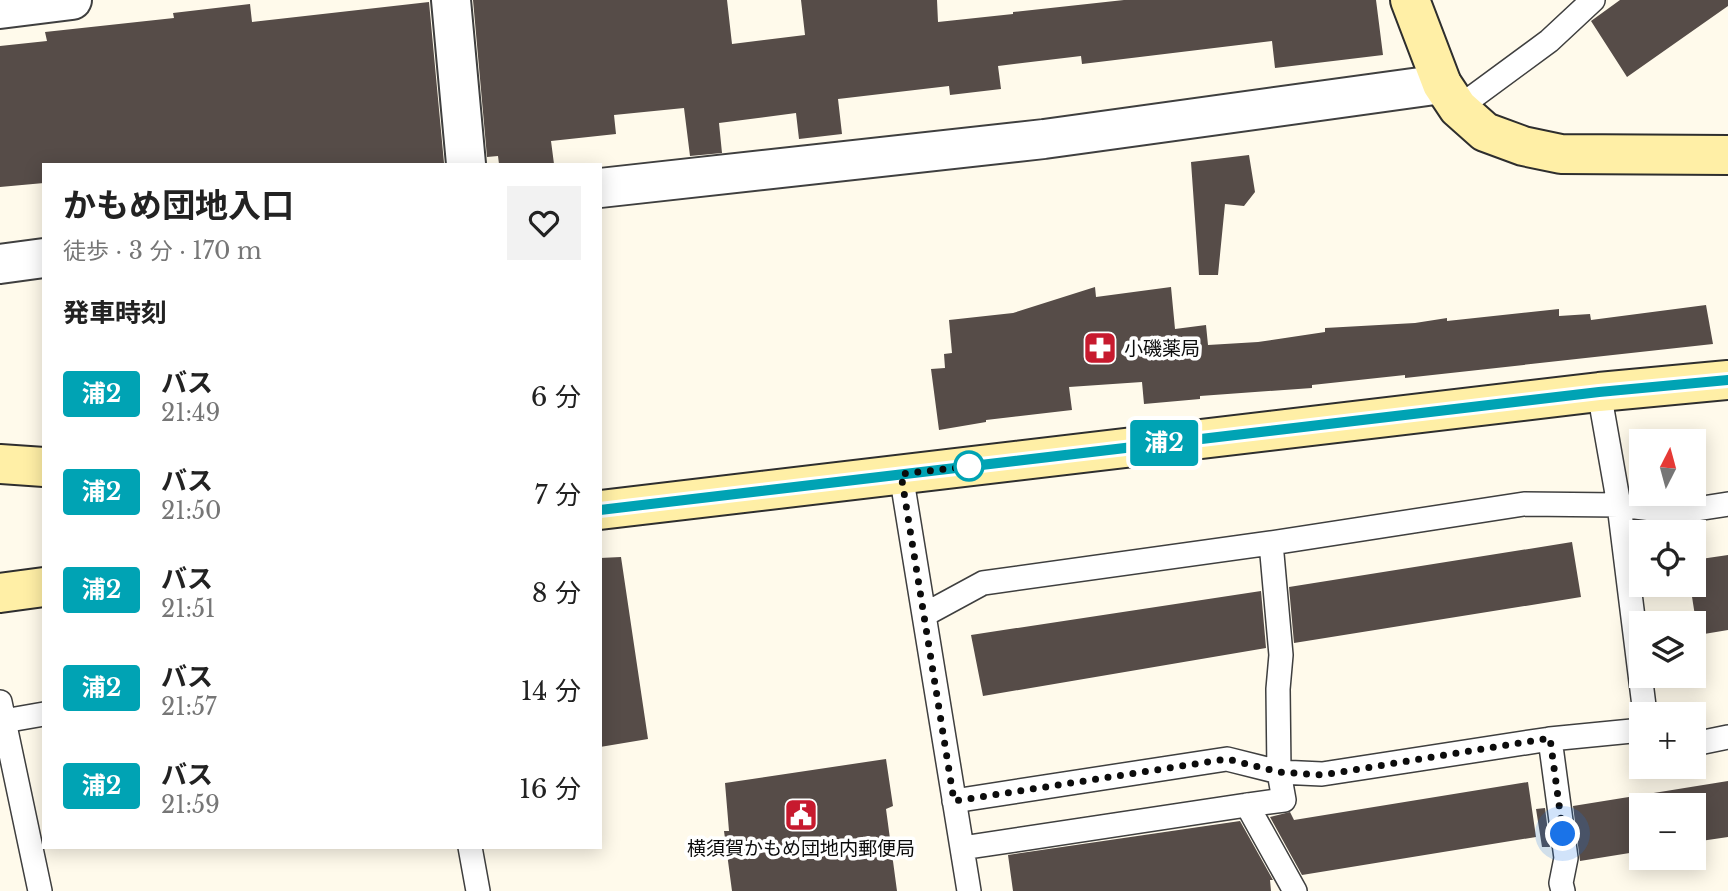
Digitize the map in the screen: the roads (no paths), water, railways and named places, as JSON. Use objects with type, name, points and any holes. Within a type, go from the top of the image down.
[{"type":"street","points":[[0,9],[72,0]]},
{"type":"street","points":[[451,0],[466,163]]},
{"type":"street","points":[[1410,0],[1450,96],[1485,132],[1523,146],[1561,154],[1728,155]]},
{"type":"street","points":[[602,188],[1450,96]]},
{"type":"street","points":[[0,264],[42,258]]},
{"type":"street","points":[[602,510],[1599,392],[1728,380]]},
{"type":"street","points":[[0,464],[42,467]]},
{"type":"street","points":[[0,593],[42,587]]},
{"type":"lane","points":[[1450,96],[1549,40],[1593,0]]},
{"type":"lane","points":[[1599,392],[1619,505],[1644,702]]},
{"type":"lane","points":[[901,474],[969,891]]},
{"type":"lane","points":[[923,615],[983,583],[1524,504],[1619,505],[1677,512],[1728,504]]},
{"type":"lane","points":[[962,848],[1284,800],[1279,772],[1279,689],[1282,655],[1271,542]]},
{"type":"lane","points":[[40,891],[2,712],[42,714]]},
{"type":"lane","points":[[954,801],[1227,759],[1279,772],[1322,775],[1550,738],[1629,731]]},
{"type":"lane","points":[[1706,742],[1728,737]]},
{"type":"lane","points":[[1550,738],[1566,858],[1561,883],[1563,891]]},
{"type":"lane","points":[[1247,805],[1295,891]]},
{"type":"lane","points":[[470,849],[478,891]]},
{"type":"place","name":"小磯薬局","points":[[1100,348]]},
{"type":"place","name":"横須賀かもめ団地内郵便局","points":[[801,815]]}]
